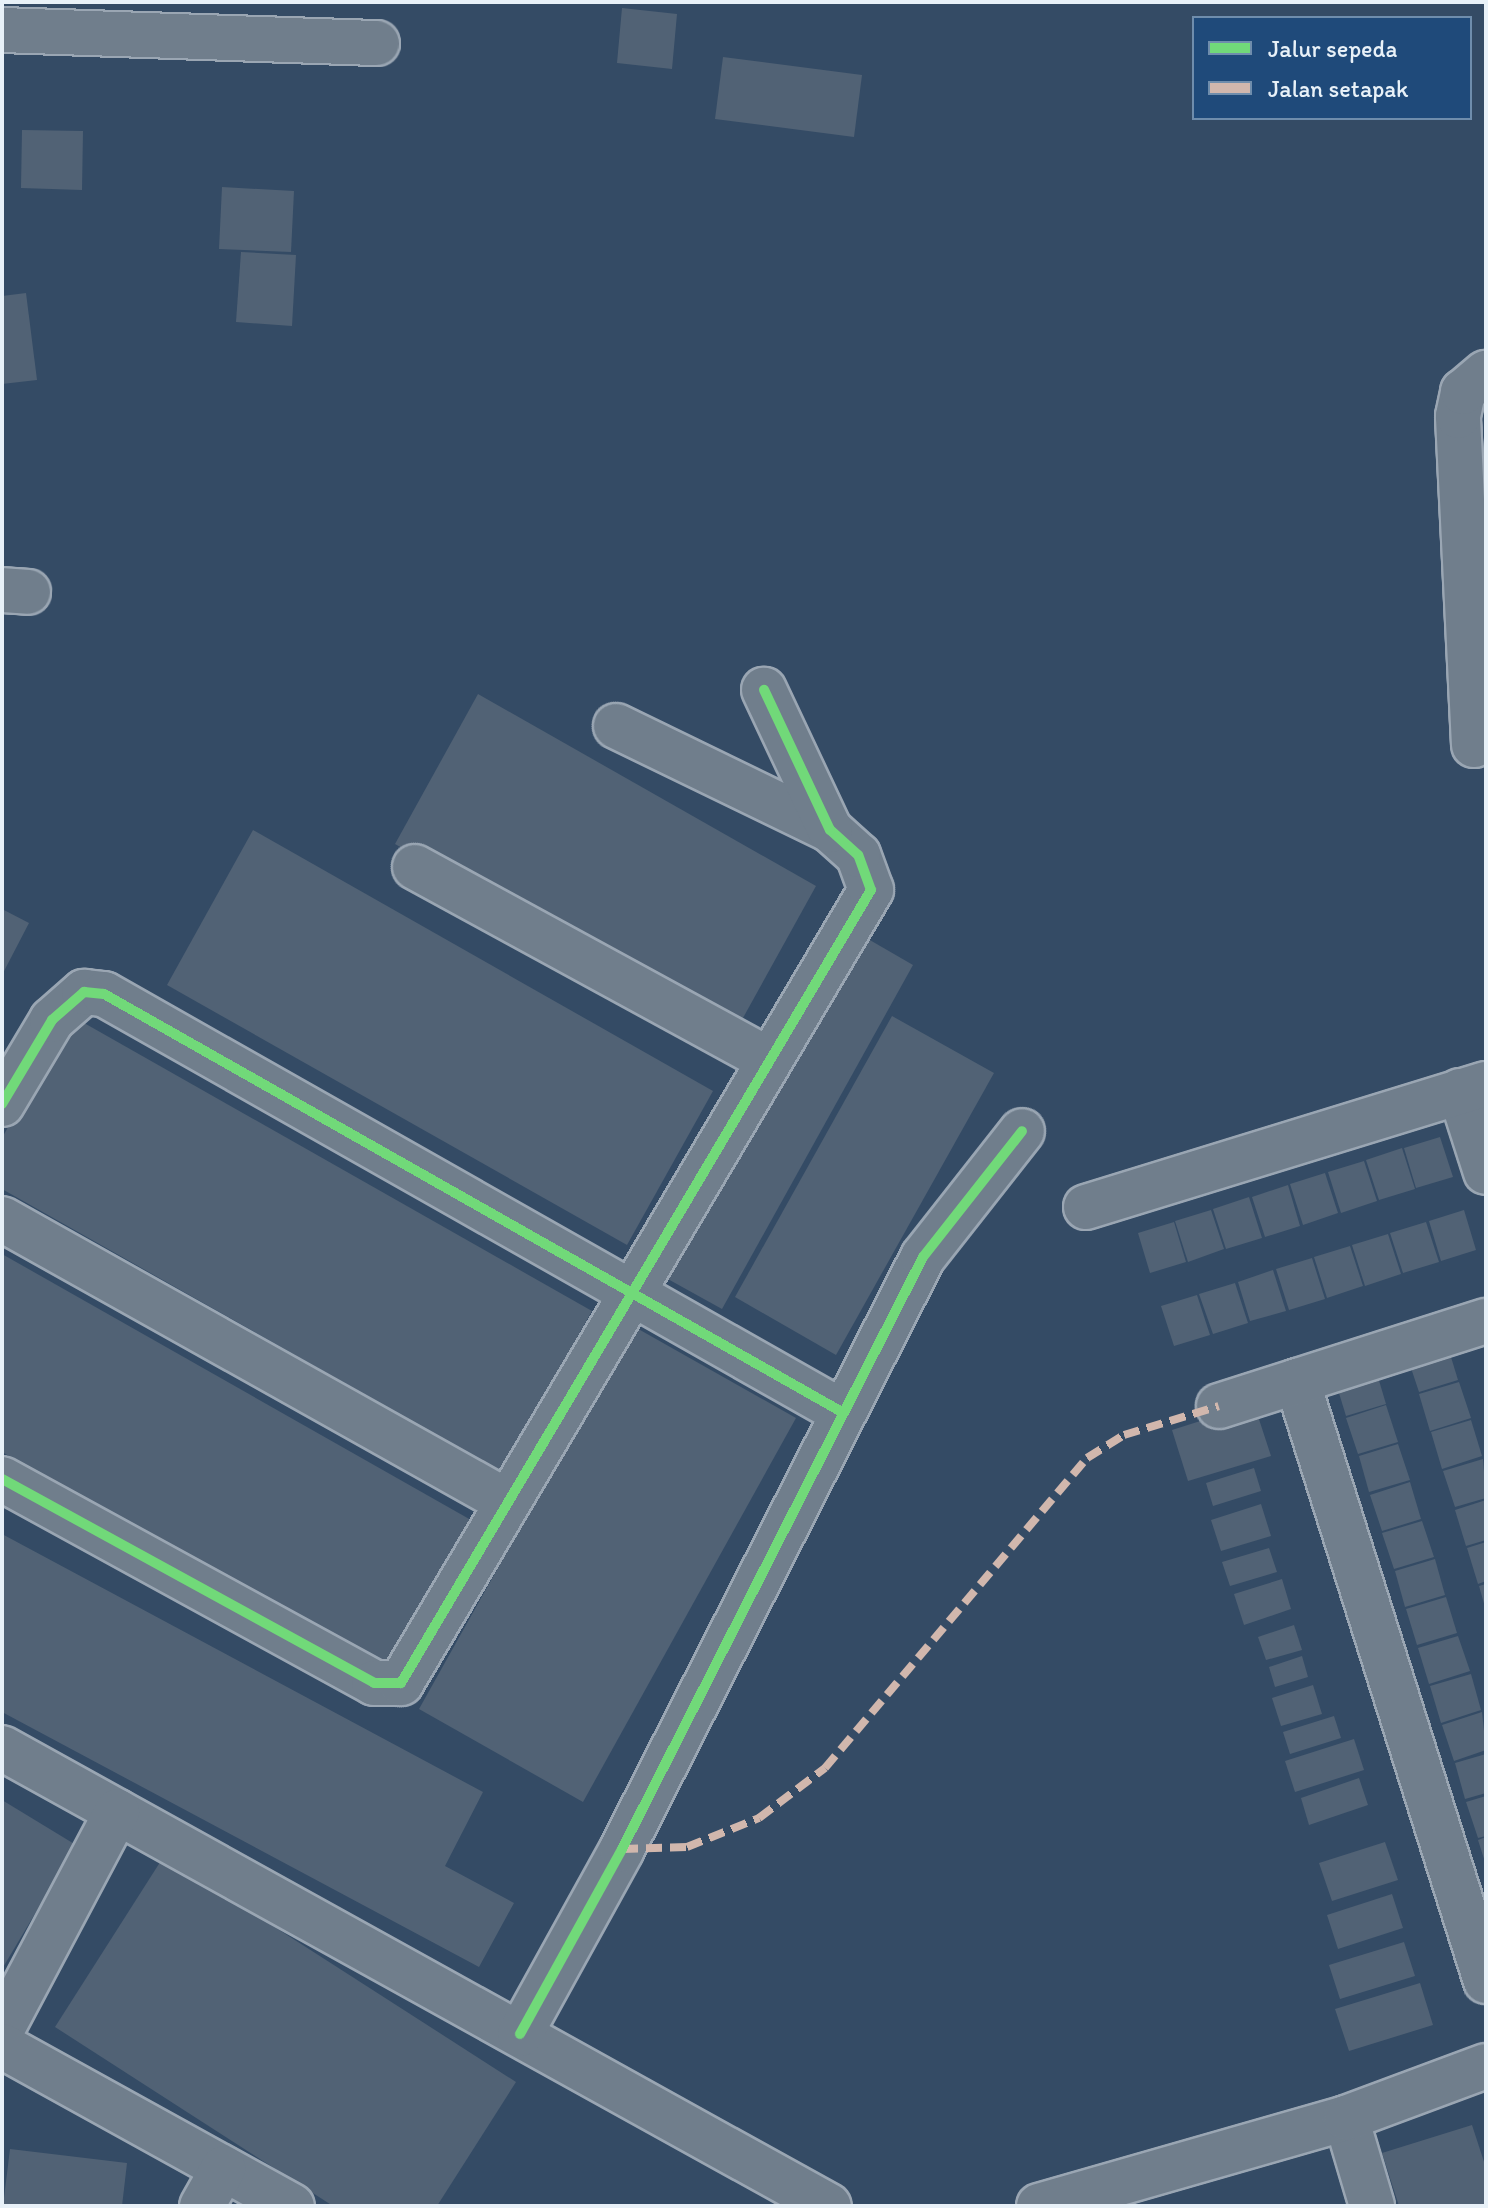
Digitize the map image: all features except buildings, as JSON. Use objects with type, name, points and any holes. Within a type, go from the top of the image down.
[{"type":"street","points":[[2,30],[377,43]]},
{"type":"street","points":[[1474,745],[1458,416],[1463,392],[1486,373]]},
{"type":"street","points":[[2,1479],[391,1686],[401,1683],[630,1286],[871,890],[863,864],[830,830],[764,690]]},
{"type":"street","points":[[616,726],[830,830]]},
{"type":"street","points":[[415,867],[769,1060]]},
{"type":"street","points":[[2,1104],[52,1020],[84,992],[104,994],[630,1286],[842,1412]]},
{"type":"street","points":[[1086,1207],[1473,1087],[1486,1172]]},
{"type":"street","points":[[520,2034],[622,1849],[923,1257],[1022,1131]]},
{"type":"street","points":[[2,1219],[504,1500]]},
{"type":"street","points":[[1219,1406],[1486,1321]]},
{"type":"street","points":[[1297,1381],[1486,1981]]},
{"type":"street","points":[[2,1748],[829,2206]]},
{"type":"street","points":[[2,2029],[117,1812]]},
{"type":"street","points":[[2,2046],[213,2188],[292,2206]]},
{"type":"street","points":[[1039,2206],[1346,2118],[1486,2066]]},
{"type":"street","points":[[1346,2118],[1372,2206]]},
{"type":"marked path","points":[[622,1849],[687,1847],[759,1818],[825,1768],[1087,1458],[1124,1435],[1219,1406]]},
{"type":"cycle path","points":[[2,1479],[374,1683],[401,1683],[871,890],[858,855],[830,830],[764,690]]},
{"type":"cycle path","points":[[2,1104],[52,1020],[84,992],[104,994],[842,1412]]},
{"type":"cycle path","points":[[520,2034],[622,1849],[923,1257],[1022,1131]]}]
